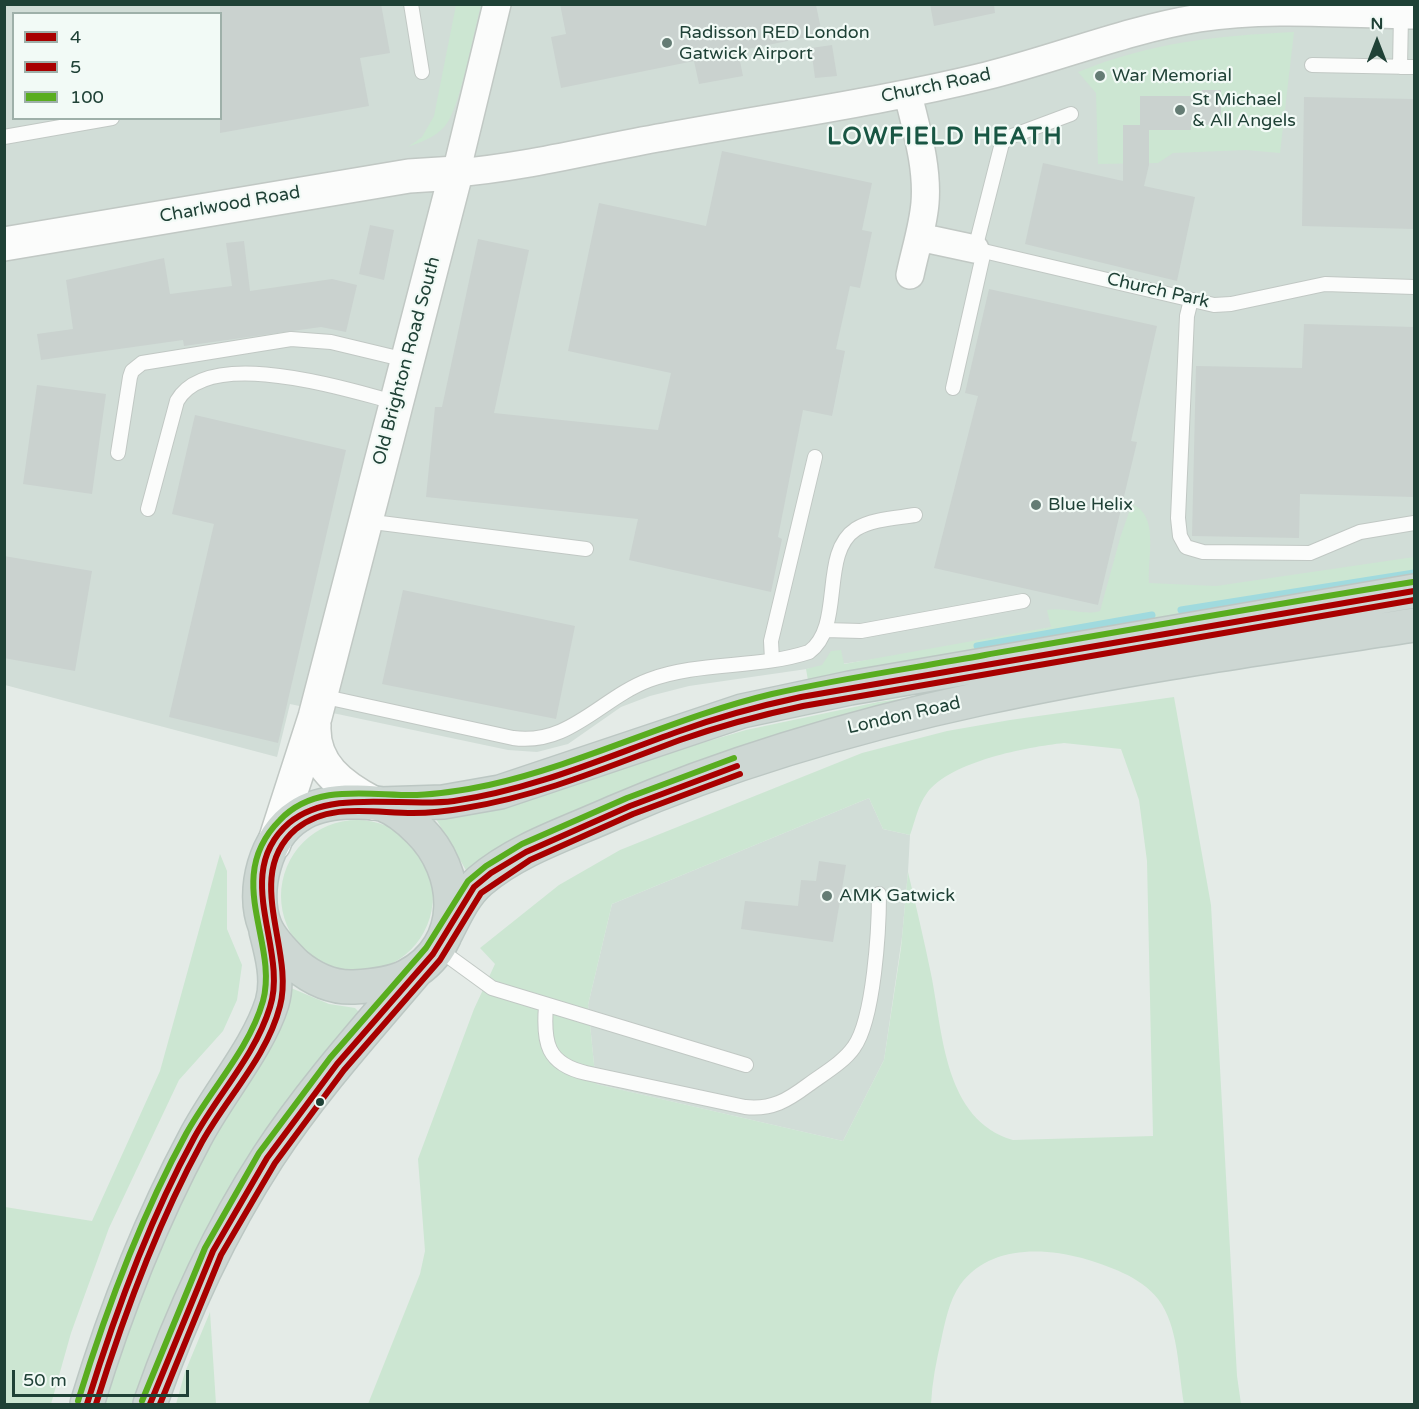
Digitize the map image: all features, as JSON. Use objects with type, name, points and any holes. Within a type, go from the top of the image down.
[{"type":"main road","name":"London Road","points":[[377,803],[443,802],[500,792],[742,711],[850,688],[1414,591]]},
{"type":"main road","name":"London Road","points":[[150,1404],[200,1281],[241,1200],[279,1141],[330,1073],[434,950],[474,887],[491,873],[526,852],[679,787],[822,737],[919,712],[1047,684],[1414,625]]},
{"type":"main road","points":[[87,1404],[124,1291],[159,1208],[205,1119],[268,1014],[275,985],[265,927],[260,890],[263,873],[273,845],[291,821],[313,808],[334,803],[377,803],[404,817],[425,835],[439,854],[452,891],[452,912],[434,950],[404,978],[382,983],[356,987],[333,985],[300,967],[278,946],[265,927]]},
{"type":"street","name":"Old Brighton Road South","points":[[273,845],[318,706],[456,173],[497,4]]},
{"type":"street","name":"Church Road","points":[[456,173],[519,166],[649,139],[908,94],[1027,66],[1119,36],[1177,13],[1222,10],[1263,13],[1408,15]]},
{"type":"street","points":[[908,94],[925,177],[925,205],[909,275]]},
{"type":"street","name":"Charlwood Road","points":[[4,244],[353,184],[426,174],[456,173]]},
{"type":"street","points":[[919,237],[980,250]]},
{"type":"street","name":"Old Brighton Road South","points":[[318,706],[314,742],[323,764],[343,785],[377,803]]},
{"type":"lane","points":[[411,4],[422,72]]},
{"type":"lane","points":[[1400,67],[1408,15]]},
{"type":"lane","points":[[1312,65],[1414,67]]},
{"type":"lane","points":[[953,388],[1002,143],[1012,136],[1071,114]]},
{"type":"lane","points":[[4,137],[101,120]]},
{"type":"lane","name":"Church Park","points":[[980,250],[1214,305],[1231,304],[1325,284],[1414,287]]},
{"type":"lane","points":[[1191,300],[1187,316],[1178,518],[1180,536],[1186,547],[1203,552],[1310,553],[1360,532],[1414,523]]},
{"type":"lane","points":[[118,453],[130,377],[132,371],[142,363],[291,339],[331,342],[406,360]]},
{"type":"lane","points":[[148,509],[177,401],[184,392],[199,383],[225,377],[270,373],[301,378],[396,402]]},
{"type":"lane","points":[[772,660],[771,641],[815,457]]},
{"type":"lane","points":[[318,706],[534,740],[570,728],[623,692],[650,680],[677,673],[772,660],[809,652],[818,644],[825,630],[840,551],[847,538],[864,526],[915,514]]},
{"type":"lane","points":[[365,521],[586,549]]},
{"type":"lane","points":[[825,630],[861,631],[1023,601]]},
{"type":"lane","points":[[546,1006],[548,1044],[552,1055],[562,1065],[586,1073],[746,1107],[762,1108],[778,1104],[846,1056],[858,1041],[867,1006],[877,945],[879,894]]},
{"type":"lane","points":[[434,950],[484,984],[546,1006],[746,1065]]},
{"type":"shaded area","points":[[4,5],[1414,5],[1414,577],[1108,617],[897,656],[689,686],[650,696],[621,707],[568,744],[537,752],[508,750],[290,704],[277,757],[5,685]]},
{"type":"shaded area","points":[[869,798],[883,829],[910,835],[908,872],[902,937],[884,1060],[843,1141],[596,1084],[588,1005],[612,904]]},
{"type":"green space","points":[[456,5],[481,5],[456,104],[451,117],[441,130],[428,139],[408,147],[422,137],[434,116]]},
{"type":"green space","points":[[1294,32],[1280,153],[1246,150],[1173,153],[1158,163],[1098,164],[1096,93],[1078,72],[1132,54],[1184,42]]},
{"type":"green space","points":[[1132,504],[1141,510],[1149,528],[1149,583],[1216,586],[1414,557],[1414,577],[809,686],[806,669],[822,665],[831,651],[841,650],[844,664],[1051,627],[1047,610],[1088,613],[1100,611]]},
{"type":"green space","points":[[936,694],[467,872],[435,817],[542,796],[644,760],[746,730],[878,702]]},
{"type":"green space","points":[[1174,697],[1211,905],[1237,1376],[1241,1404],[1184,1404],[1177,1349],[1170,1322],[1158,1299],[1142,1284],[1113,1268],[1082,1258],[1033,1251],[1000,1256],[972,1272],[960,1285],[946,1319],[931,1404],[368,1404],[420,1274],[425,1251],[418,1159],[474,1009],[495,964],[480,948],[559,885],[620,850],[862,753],[947,731]],"holes":[[[1064,743],[1121,749],[1139,800],[1147,861],[1153,1136],[1013,1140],[990,1130],[973,1114],[960,1094],[944,1047],[931,974],[908,872],[901,948],[884,1060],[843,1141],[596,1084],[588,1005],[612,904],[869,798],[883,829],[910,835],[927,793],[953,772],[971,764],[1011,752]]]},
{"type":"green space","points":[[357,820],[372,821],[386,826],[411,842],[427,867],[432,881],[432,911],[427,925],[411,950],[386,966],[372,971],[357,972],[342,971],[328,966],[303,950],[287,925],[282,911],[281,896],[282,881],[287,867],[303,842],[328,826],[342,821]]},
{"type":"green space","points":[[220,854],[227,871],[227,929],[242,965],[237,1000],[223,1031],[179,1080],[109,1228],[71,1333],[51,1404],[5,1404],[5,1207],[92,1221],[160,1071]]},
{"type":"green space","points":[[291,988],[329,1004],[355,1008],[360,1013],[137,1404],[103,1404],[135,1308],[166,1226]]},
{"type":"green space","points":[[210,1312],[216,1404],[176,1404],[185,1372]]},
{"type":"building","points":[[220,4],[381,4],[390,53],[360,58],[369,106],[220,133],[222,12],[220,12]]},
{"type":"building","name":"Radisson RED London Gatwick Airport","points":[[560,4],[816,5],[822,34],[738,51],[743,76],[699,84],[694,61],[561,88],[551,37],[566,34]]},
{"type":"building","points":[[930,4],[994,4],[995,13],[934,26]]},
{"type":"building","points":[[832,45],[837,76],[815,78],[811,48]]},
{"type":"building","points":[[1202,90],[1221,90],[1221,125],[1191,125],[1191,130],[1149,130],[1149,165],[1144,186],[1195,197],[1177,281],[1025,244],[1043,163],[1123,181],[1123,125],[1140,125],[1140,96],[1202,96]]},
{"type":"building","points":[[1304,97],[1414,99],[1414,229],[1302,226]]},
{"type":"building","points":[[722,151],[872,183],[862,230],[872,232],[860,288],[850,286],[836,349],[845,351],[832,416],[803,410],[778,537],[782,539],[771,592],[629,560],[638,519],[426,497],[435,407],[442,407],[478,239],[529,250],[494,413],[658,430],[671,373],[568,351],[599,203],[706,226]]},
{"type":"building","points":[[370,225],[394,230],[384,280],[359,274]]},
{"type":"building","points":[[244,241],[250,291],[332,279],[357,285],[346,332],[321,327],[184,346],[183,340],[41,360],[37,334],[73,329],[66,280],[164,258],[170,294],[232,286],[226,243]]},
{"type":"building","points":[[989,289],[1157,326],[1131,441],[1137,442],[1098,605],[934,568],[978,396],[965,393]]},
{"type":"building","points":[[1304,324],[1414,327],[1414,497],[1300,494],[1299,538],[1192,536],[1196,366],[1302,368]]},
{"type":"building","points":[[37,385],[106,394],[92,494],[23,484]]},
{"type":"building","points":[[195,415],[346,450],[278,743],[169,717],[214,524],[172,514]]},
{"type":"building","points":[[4,556],[92,571],[75,671],[4,658]]},
{"type":"building","points":[[403,590],[575,626],[556,719],[382,684]]},
{"type":"building","points":[[819,861],[846,865],[833,942],[741,929],[745,901],[798,906],[801,880],[816,881]]},
{"type":"waterway","points":[[1181,610],[1414,573]]},
{"type":"waterway","points":[[977,646],[1152,615]]},
{"type":"transit line","name":"100","points":[[78,1401],[112,1299],[154,1198],[186,1134],[239,1053],[257,1019],[263,1001],[266,979],[253,887],[255,864],[263,842],[280,820],[294,808],[310,800],[327,796],[363,793],[426,794],[453,792],[489,785],[560,765],[700,715],[799,688],[1413,582]]},
{"type":"transit line","name":"4","points":[[87,1404],[121,1302],[162,1202],[194,1138],[255,1042],[270,1007],[274,985],[273,961],[264,912],[262,888],[264,865],[272,843],[289,823],[306,812],[325,806],[368,801],[434,803],[483,796],[540,781],[708,721],[801,697],[1414,591]]},
{"type":"transit line","name":"5","points":[[96,1404],[130,1303],[170,1205],[202,1142],[256,1060],[274,1025],[283,984],[273,914],[271,890],[273,868],[280,848],[296,829],[309,821],[337,812],[426,813],[493,803],[548,788],[710,730],[803,706],[1414,600]]},
{"type":"transit line","name":"100","points":[[142,1401],[205,1248],[259,1153],[330,1058],[426,948],[468,881],[486,866],[522,844],[627,798],[734,758]]},
{"type":"transit line","name":"4","points":[[150,1404],[213,1251],[267,1158],[337,1064],[433,954],[474,887],[491,873],[526,852],[630,806],[737,766]]},
{"type":"transit line","name":"5","points":[[160,1404],[221,1255],[275,1163],[344,1070],[440,960],[481,893],[530,860],[633,814],[740,774]]},
{"type":"place","name":"Radisson RED London Gatwick Airport","points":[[667,43]]},
{"type":"place","name":"War Memorial","points":[[1100,76]]},
{"type":"place","name":"St Michael & All Angels","points":[[1180,110]]},
{"type":"place","name":"Blue Helix","points":[[1036,505]]},
{"type":"place","name":"AMK Gatwick","points":[[827,896]]},
{"type":"district","name":"LOWFIELD HEATH","points":[[945,138]]}]
